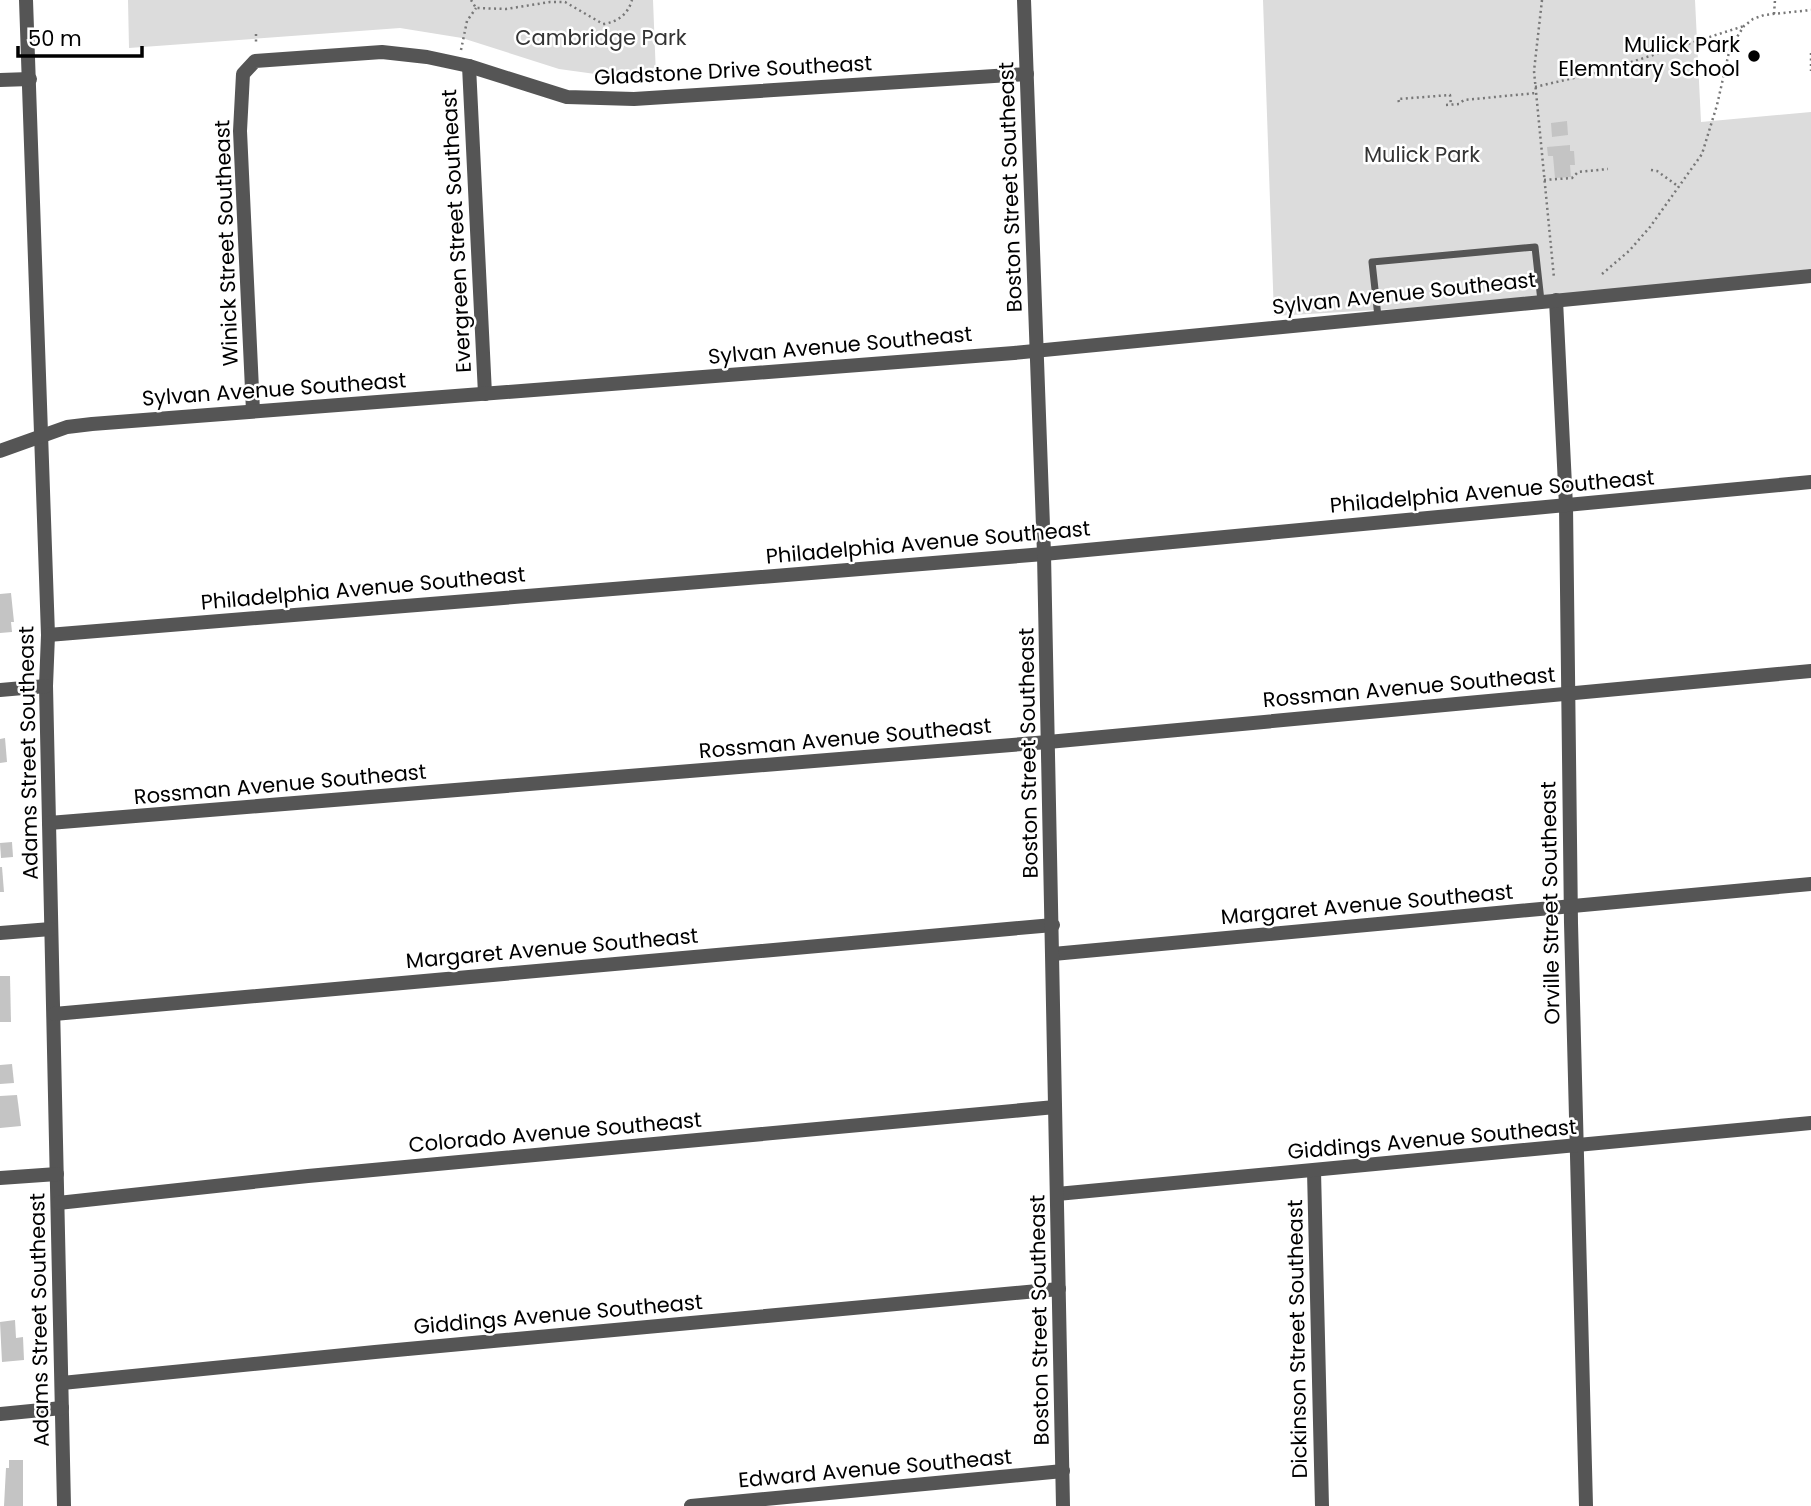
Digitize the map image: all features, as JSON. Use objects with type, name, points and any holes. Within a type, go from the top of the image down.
[{"type":"street","name":"Adams Street Southeast","points":[[26,0],[48,635],[46,686],[64,1506]]},
{"type":"street","name":"Boston Street Southeast","points":[[1024,0],[1044,554],[1063,1506]]},
{"type":"street","name":"Gladstone Drive Southeast","points":[[243,74],[255,61],[382,52],[427,57],[464,65],[567,97],[634,99],[1027,74]]},
{"type":"street","name":"Evergreen Street Southeast","points":[[464,65],[485,394]]},
{"type":"street","name":"Winick Street Southeast","points":[[243,74],[240,131],[253,411]]},
{"type":"street","points":[[0,80],[30,79]]},
{"type":"street","name":"Sylvan Avenue Southeast","points":[[0,451],[42,435],[92,424],[1036,350],[1811,276]]},
{"type":"street","name":"Orville Street Southeast","points":[[1556,300],[1566,506],[1571,906],[1586,1506]]},
{"type":"street","name":"Philadelphia Avenue Southeast","points":[[48,635],[1044,554],[1811,482]]},
{"type":"street","name":"Rossman Avenue Southeast","points":[[49,822],[1048,742],[1811,671]]},
{"type":"street","points":[[0,690],[46,686]]},
{"type":"street","name":"Margaret Avenue Southeast","points":[[1053,954],[1811,884]]},
{"type":"street","name":"Margaret Avenue Southeast","points":[[54,1014],[1053,925]]},
{"type":"street","points":[[0,933],[51,929]]},
{"type":"street","name":"Colorado Avenue Southeast","points":[[58,1203],[322,1175],[1055,1107]]},
{"type":"street","name":"Giddings Avenue Southeast","points":[[1057,1194],[1811,1123]]},
{"type":"street","name":"Dickinson Street Southeast","points":[[1314,1171],[1322,1506]]},
{"type":"street","points":[[0,1178],[57,1174]]},
{"type":"street","name":"Giddings Avenue Southeast","points":[[61,1383],[1059,1289]]},
{"type":"street","points":[[0,1414],[62,1408]]},
{"type":"street","name":"Edward Avenue Southeast","points":[[691,1506],[1063,1471]]},
{"type":"lane","points":[[1378,317],[1372,262],[1535,247],[1541,301]]},
{"type":"path","points":[[471,0],[476,8]]},
{"type":"path","points":[[476,8],[517,8],[565,2],[603,23],[618,20],[626,13],[632,0]]},
{"type":"path","points":[[1542,0],[1535,50],[1535,87],[1554,278]]},
{"type":"path","points":[[1774,14],[1775,0]]},
{"type":"path","points":[[464,65],[464,29],[476,8]]},
{"type":"path","points":[[1602,274],[1629,251],[1702,154],[1730,48],[1744,26],[1753,19],[1811,10]]},
{"type":"path","points":[[1535,87],[1612,68],[1744,26]]},
{"type":"path","points":[[256,34],[257,52]]},
{"type":"path","points":[[1811,53],[1811,71]]},
{"type":"path","points":[[1399,102],[1398,99],[1450,95],[1449,105],[1459,104],[1464,100],[1536,93]]},
{"type":"path","points":[[1544,180],[1572,178],[1578,172],[1608,169]]},
{"type":"path","points":[[1651,170],[1657,171],[1679,187]]},
{"type":"green space","name":"Cambridge Park","points":[[128,0],[653,0],[656,76],[617,77],[559,69],[462,38],[400,28],[129,48]]},
{"type":"green space","name":"Mulick Park","points":[[1263,0],[1695,0],[1701,122],[1811,112],[1811,269],[1580,298],[1274,316]]},
{"type":"building","points":[[1567,121],[1568,135],[1552,137],[1551,123]]},
{"type":"building","points":[[1570,145],[1570,151],[1574,151],[1575,165],[1570,165],[1571,177],[1555,178],[1553,156],[1548,156],[1547,147]]},
{"type":"building","points":[[11,593],[14,622],[11,622],[12,632],[0,633],[0,594]]},
{"type":"building","points":[[5,738],[7,762],[0,763],[0,739]]},
{"type":"building","points":[[12,842],[13,857],[1,858],[0,843]]},
{"type":"building","points":[[2,867],[4,892],[0,892]]},
{"type":"building","points":[[0,976],[10,976],[11,1022],[0,1022]]},
{"type":"building","points":[[12,1064],[14,1083],[0,1084],[0,1065]]},
{"type":"building","points":[[17,1095],[21,1126],[0,1128],[0,1096]]},
{"type":"building","points":[[15,1320],[16,1338],[23,1337],[24,1360],[2,1362],[0,1322]]},
{"type":"building","points":[[9,1460],[23,1460],[23,1506],[4,1506],[6,1468],[9,1468]]},
{"type":"place","name":"Mulick Park Elemntary School","points":[[1754,56]]}]
